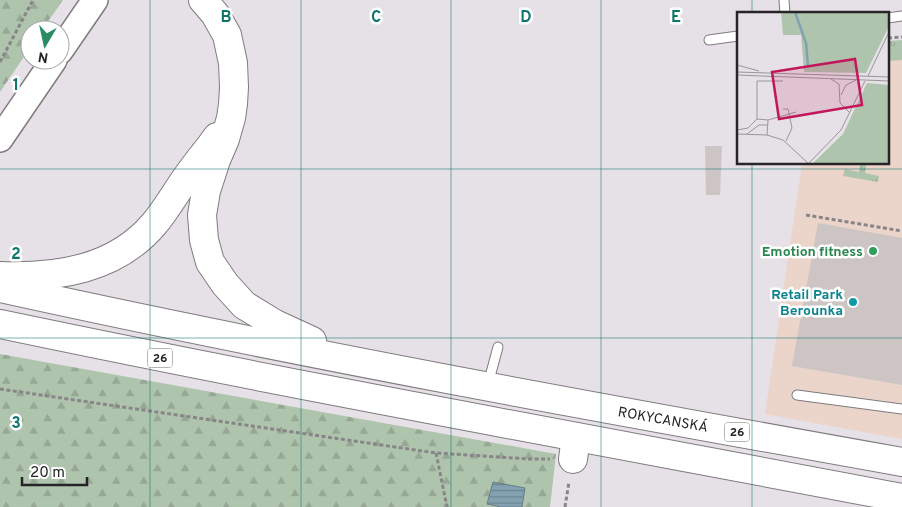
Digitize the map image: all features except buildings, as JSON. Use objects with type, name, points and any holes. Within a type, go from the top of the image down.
[{"type":"highway","points":[[203,0],[215,14],[227,35],[233,63],[234,88],[233,104],[225,138],[206,191],[202,215],[204,240],[210,262],[225,284],[244,305],[275,324],[356,362]]},
{"type":"highway","points":[[0,276],[19,277],[74,271],[110,259],[135,242],[154,224],[188,174],[217,137],[224,124],[234,88]]},
{"type":"highway","name":"26","points":[[0,288],[356,362],[487,387]]},
{"type":"highway","name":"26","points":[[0,324],[574,448],[902,498]]},
{"type":"highway","name":"ROKYCANSKÁ","points":[[487,387],[902,462]]},
{"type":"street","points":[[70,37],[95,0]]},
{"type":"street","points":[[0,139],[47,70]]},
{"type":"lane","points":[[709,40],[737,36]]},
{"type":"lane","points":[[487,387],[498,347]]},
{"type":"lane","points":[[797,395],[902,409]]},
{"type":"path","points":[[0,62],[32,0]]},
{"type":"path","points":[[806,215],[902,231]]},
{"type":"path","points":[[0,389],[436,453],[530,459],[574,448],[565,507]]},
{"type":"path","points":[[436,453],[448,507]]},
{"type":"shaded area","points":[[902,46],[902,439],[765,414],[802,165],[890,165],[890,48]]},
{"type":"green space","points":[[0,0],[63,0],[49,20],[20,20],[20,63],[0,92]]},
{"type":"green space","points":[[902,40],[902,60],[890,61],[890,41]]},
{"type":"green space","points":[[860,165],[866,165],[865,173],[879,176],[878,182],[843,176],[845,169],[859,172]]},
{"type":"green space","points":[[0,354],[556,454],[550,507],[0,507]]},
{"type":"water","points":[[493,482],[525,488],[522,507],[501,507],[487,504]]},
{"type":"place","name":"Emotion fitness","points":[[873,251]]},
{"type":"place","name":"Retail Park Berounka","points":[[853,302]]}]
